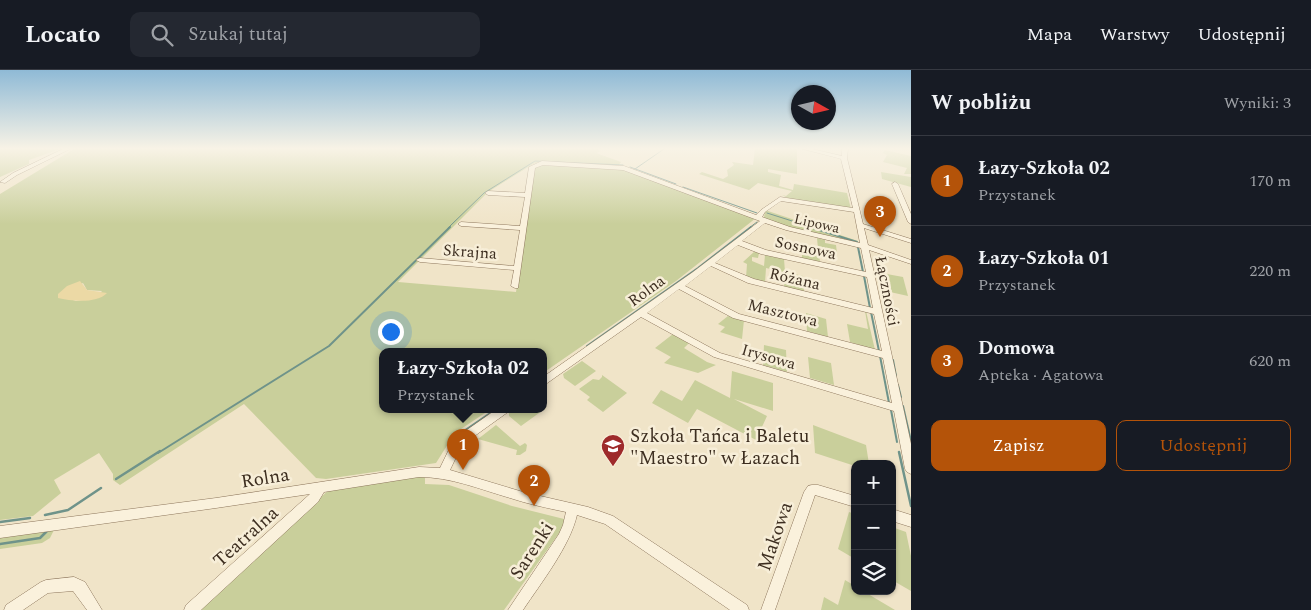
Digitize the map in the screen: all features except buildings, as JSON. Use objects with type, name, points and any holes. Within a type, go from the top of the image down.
[{"type":"street","points":[[1,183],[15,174]]},
{"type":"street","name":"Lipowa","points":[[515,286],[531,174]]},
{"type":"street","name":"Lipowa","points":[[641,174],[798,232],[864,246],[911,262]]},
{"type":"street","name":"Łączności","points":[[848,174],[911,469]]},
{"type":"street","points":[[896,184],[911,222]]},
{"type":"street","points":[[488,193],[528,195]]},
{"type":"street","points":[[900,196],[911,199]]},
{"type":"street","name":"Rolna","points":[[547,379],[710,263],[737,242],[762,219],[763,211],[780,199],[857,211]]},
{"type":"street","points":[[461,224],[523,228]]},
{"type":"street","points":[[860,225],[911,241]]},
{"type":"street","name":"Sosnowa","points":[[737,242],[767,253],[869,275]]},
{"type":"street","name":"Skrajna","points":[[420,260],[517,268]]},
{"type":"street","name":"Różana","points":[[710,263],[751,281],[877,312]]},
{"type":"street","name":"Masztowa","points":[[679,286],[736,316],[886,354]]},
{"type":"street","name":"Irysowa","points":[[641,313],[716,355],[897,408]]},
{"type":"street","points":[[443,473],[458,442],[498,413]]},
{"type":"street","name":"Rolna","points":[[0,532],[320,488],[419,472],[443,473],[522,497],[573,509]]},
{"type":"street","name":"Teatralna","points":[[191,610],[314,498],[320,488]]},
{"type":"street","name":"Makowa","points":[[768,610],[810,492],[818,490],[851,501]]},
{"type":"street","points":[[573,509],[597,514],[616,523],[742,610]]},
{"type":"street","name":"Sarenki","points":[[516,610],[563,538],[569,526],[573,509]]},
{"type":"street","points":[[896,516],[911,521]]},
{"type":"street","points":[[11,610],[46,587],[74,584],[80,587],[95,610]]},
{"type":"green space","points":[[33,174],[517,174],[488,192],[398,282],[516,292],[534,174],[639,174],[756,218],[676,281],[547,370],[547,348],[379,348],[379,413],[485,413],[455,433],[436,463],[326,479],[316,478],[244,404],[120,485],[113,480],[113,474],[99,453],[54,480],[61,493],[33,516],[0,520],[0,194]],"holes":[[[83,283],[87,290],[102,291],[96,298],[76,301],[58,295]]]},
{"type":"green space","points":[[700,174],[709,174],[723,179],[728,174],[781,175],[779,186],[793,190],[794,184],[847,193],[851,209],[790,199],[782,195],[786,196],[792,191],[758,183],[749,190]]},
{"type":"green space","points":[[881,174],[911,177],[911,187],[882,179]]},
{"type":"green space","points":[[765,210],[858,242],[804,232],[764,218]]},
{"type":"green space","points":[[817,238],[825,240],[825,243],[836,245],[837,253],[819,250],[820,263],[802,259],[802,246],[818,249]]},
{"type":"green space","points":[[755,251],[759,253],[758,258],[752,257],[752,261],[764,266],[765,255],[784,259],[785,272],[803,276],[804,292],[784,287],[784,272],[766,268],[765,283],[746,278],[747,264],[743,262]]},
{"type":"green space","points":[[876,272],[903,277],[908,296],[881,290]]},
{"type":"green space","points":[[865,311],[875,350],[850,342],[847,324],[868,329]]},
{"type":"green space","points":[[806,313],[826,319],[828,337],[807,331]]},
{"type":"green space","points":[[728,316],[744,320],[742,339],[720,332],[725,327],[718,324]]},
{"type":"green space","points":[[673,334],[689,343],[684,348],[707,362],[716,365],[698,373],[664,363],[671,357],[655,348]]},
{"type":"green space","points":[[764,345],[786,350],[787,372],[763,365]]},
{"type":"green space","points":[[808,357],[831,363],[834,385],[810,378]]},
{"type":"green space","points":[[582,361],[596,371],[575,386],[564,378],[563,374]]},
{"type":"green space","points":[[732,371],[773,383],[773,411],[734,399],[767,416],[756,440],[697,409],[688,423],[652,403],[661,390],[682,401],[695,380],[730,398]]},
{"type":"green space","points":[[602,375],[627,393],[603,412],[587,400],[590,397],[579,389],[593,379],[599,380]]},
{"type":"green space","points":[[509,413],[539,413],[521,426],[509,416]]},
{"type":"green space","points":[[496,425],[520,446],[525,443],[527,445],[526,451],[516,455],[517,450],[478,439]]},
{"type":"green space","points":[[813,425],[866,445],[868,460],[851,460],[851,465],[815,453]]},
{"type":"green space","points":[[425,476],[425,484],[449,485],[512,506],[564,519],[565,525],[504,610],[196,610],[331,488]]},
{"type":"green space","points":[[849,512],[851,513],[851,557],[838,549]]},
{"type":"green space","points":[[55,528],[50,538],[42,543],[0,549],[0,535]]},
{"type":"green space","points":[[896,528],[906,532],[911,556],[911,591],[896,582]]},
{"type":"green space","points":[[845,580],[851,584],[851,595],[870,595],[895,610],[821,610],[824,597],[838,605]]},
{"type":"sand","points":[[80,281],[87,290],[107,293],[91,300],[77,301],[58,298],[58,294],[67,286]]},
{"type":"waterway","points":[[448,228],[484,193],[514,174]]},
{"type":"waterway","points":[[649,174],[676,184]]},
{"type":"waterway","points":[[683,187],[757,213]]},
{"type":"waterway","points":[[767,213],[814,228]]},
{"type":"waterway","points":[[749,228],[757,222]]},
{"type":"waterway","points":[[158,453],[329,346],[450,227]]},
{"type":"waterway","points":[[587,346],[698,268],[751,227]]},
{"type":"waterway","points":[[810,227],[857,242]]},
{"type":"waterway","points":[[858,247],[863,272]]},
{"type":"waterway","points":[[864,276],[870,308]]},
{"type":"waterway","points":[[871,312],[879,351]]},
{"type":"waterway","points":[[880,356],[889,403]]},
{"type":"waterway","points":[[893,360],[896,376]]},
{"type":"waterway","points":[[898,385],[901,397]]},
{"type":"waterway","points":[[903,406],[911,441]]},
{"type":"waterway","points":[[891,410],[897,442]]},
{"type":"waterway","points":[[458,435],[490,413]]},
{"type":"waterway","points":[[116,479],[160,451]]},
{"type":"waterway","points":[[899,452],[911,506]]},
{"type":"waterway","points":[[45,515],[68,510],[101,488]]},
{"type":"waterway","points":[[0,522],[30,518]]},
{"type":"waterway","points":[[0,544],[40,538],[48,530]]},
{"type":"place","name":"Domowa","points":[[880,237]]},
{"type":"place","name":"Szkoła Tańca i Baletu \"Maestro\" w Łazach","points":[[613,467]]},
{"type":"place","name":"Łazy-Szkoła 02","points":[[463,470]]},
{"type":"place","name":"Łazy-Szkoła 01","points":[[534,506]]}]
